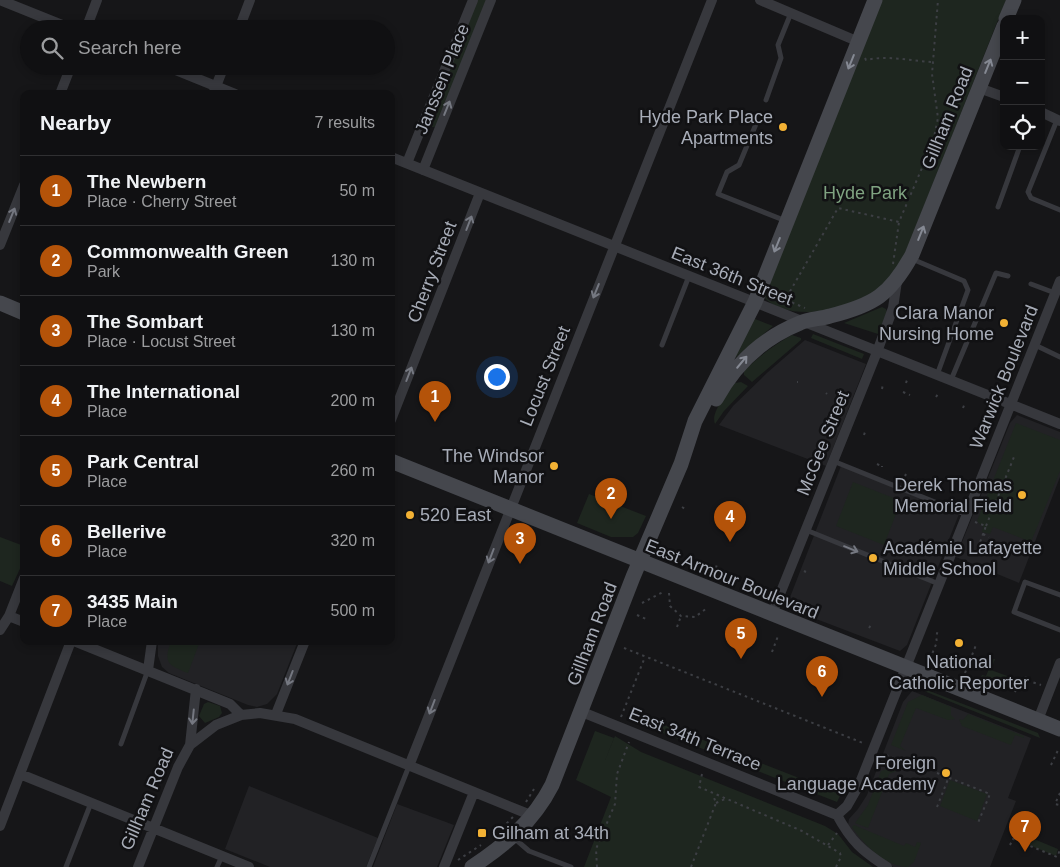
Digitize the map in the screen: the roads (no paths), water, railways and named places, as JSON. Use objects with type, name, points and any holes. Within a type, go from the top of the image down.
[{"type":"main road","name":"Gillham Road","points":[[472,867],[514,837],[533,816],[552,786],[680,464],[695,421],[755,302],[875,0]]},
{"type":"main road","points":[[1008,15],[1014,0]]},
{"type":"main road","name":"Gillham Road","points":[[680,464],[719,394],[748,355],[768,339],[805,316],[842,313],[869,303],[885,293],[897,281],[910,258],[1000,36]]},
{"type":"main road","points":[[0,303],[20,311]]},
{"type":"main road","name":"East Armour Boulevard","points":[[395,463],[1060,729]]},
{"type":"street","points":[[0,0],[50,20]]},
{"type":"street","points":[[89,20],[97,0]]},
{"type":"street","points":[[242,20],[250,0]]},
{"type":"street","name":"Janssen Place","points":[[407,164],[473,0]]},
{"type":"street","name":"Janssen Place","points":[[423,170],[490,0]]},
{"type":"street","name":"Locust Street","points":[[410,766],[712,0]]},
{"type":"street","points":[[760,0],[859,42]]},
{"type":"street","points":[[62,90],[67,75]]},
{"type":"street","points":[[184,75],[215,90],[221,75]]},
{"type":"street","points":[[979,88],[1000,96]]},
{"type":"street","points":[[1045,114],[1059,120]]},
{"type":"street","points":[[420,130],[436,136]]},
{"type":"street","name":"East 36th Street","points":[[395,159],[755,302],[805,316],[877,352],[1060,424]]},
{"type":"street","name":"Cherry Street","points":[[395,410],[480,193]]},
{"type":"street","points":[[0,245],[20,195]]},
{"type":"street","name":"McGee Street","points":[[772,614],[877,352],[893,308],[897,281]]},
{"type":"street","name":"Warwick Boulevard","points":[[837,815],[848,806],[860,785],[1060,281]]},
{"type":"street","points":[[0,630],[9,616],[20,588]]},
{"type":"street","points":[[9,616],[20,620]]},
{"type":"street","points":[[0,826],[71,645]]},
{"type":"street","points":[[83,645],[230,704],[241,715]]},
{"type":"street","points":[[148,670],[151,645]]},
{"type":"street","points":[[276,714],[302,645]]},
{"type":"street","points":[[1038,720],[1060,663]]},
{"type":"street","name":"Gillham Road","points":[[138,867],[178,767],[190,745],[196,689]]},
{"type":"street","name":"East 34th Terrace","points":[[582,712],[837,815]]},
{"type":"street","name":"Gillham Road","points":[[190,745],[216,725],[241,715],[276,714],[295,718],[533,816]]},
{"type":"street","points":[[20,774],[249,867]]},
{"type":"street","points":[[444,867],[474,792]]},
{"type":"street","points":[[837,815],[846,833],[862,851],[887,867]]},
{"type":"lane","points":[[766,100],[781,58],[778,45],[791,13]]},
{"type":"lane","points":[[1059,120],[1028,192],[1031,198],[1060,210]]},
{"type":"lane","points":[[756,124],[739,165],[727,172],[718,194],[787,222]]},
{"type":"lane","points":[[998,207],[1019,150]]},
{"type":"lane","points":[[910,258],[964,281],[968,290],[937,375]]},
{"type":"lane","points":[[951,381],[996,273],[1008,276]]},
{"type":"lane","points":[[662,345],[689,276]]},
{"type":"lane","points":[[1031,284],[1055,293]]},
{"type":"lane","points":[[1035,345],[1060,357]]},
{"type":"lane","points":[[833,462],[967,515]]},
{"type":"lane","points":[[806,530],[939,584]]},
{"type":"lane","points":[[1060,595],[1025,582],[1014,612],[1060,630]]},
{"type":"lane","points":[[121,744],[148,670]]},
{"type":"lane","points":[[369,867],[410,766]]},
{"type":"lane","points":[[66,867],[92,803]]},
{"type":"lane","points":[[514,837],[529,851],[571,867]]},
{"type":"lane","points":[[217,867],[222,856]]},
{"type":"place","name":"Hyde Park Place Apartments","points":[[783,127]]},
{"type":"place","name":"Clara Manor Nursing Home","points":[[1004,323]]},
{"type":"place","name":"The Newbern","points":[[435,422]]},
{"type":"place","name":"The Windsor Manor","points":[[554,466]]},
{"type":"place","name":"Derek Thomas Memorial Field","points":[[1022,495]]},
{"type":"place","name":"520 East","points":[[410,515]]},
{"type":"place","name":"Commonwealth Green","points":[[611,519]]},
{"type":"place","name":"The International","points":[[730,542]]},
{"type":"place","name":"Académie Lafayette Middle School","points":[[873,558]]},
{"type":"place","name":"The Sombart","points":[[520,564]]},
{"type":"place","name":"National Catholic Reporter","points":[[959,643]]},
{"type":"place","name":"Park Central","points":[[741,659]]},
{"type":"place","name":"Bellerive","points":[[822,697]]},
{"type":"place","name":"Foreign Language Academy","points":[[946,773]]},
{"type":"place","name":"Gilham at 34th","points":[[482,833]]},
{"type":"place","name":"3435 Main","points":[[1025,852]]},
{"type":"park label","name":"Hyde Park","points":[[865,193]]}]
